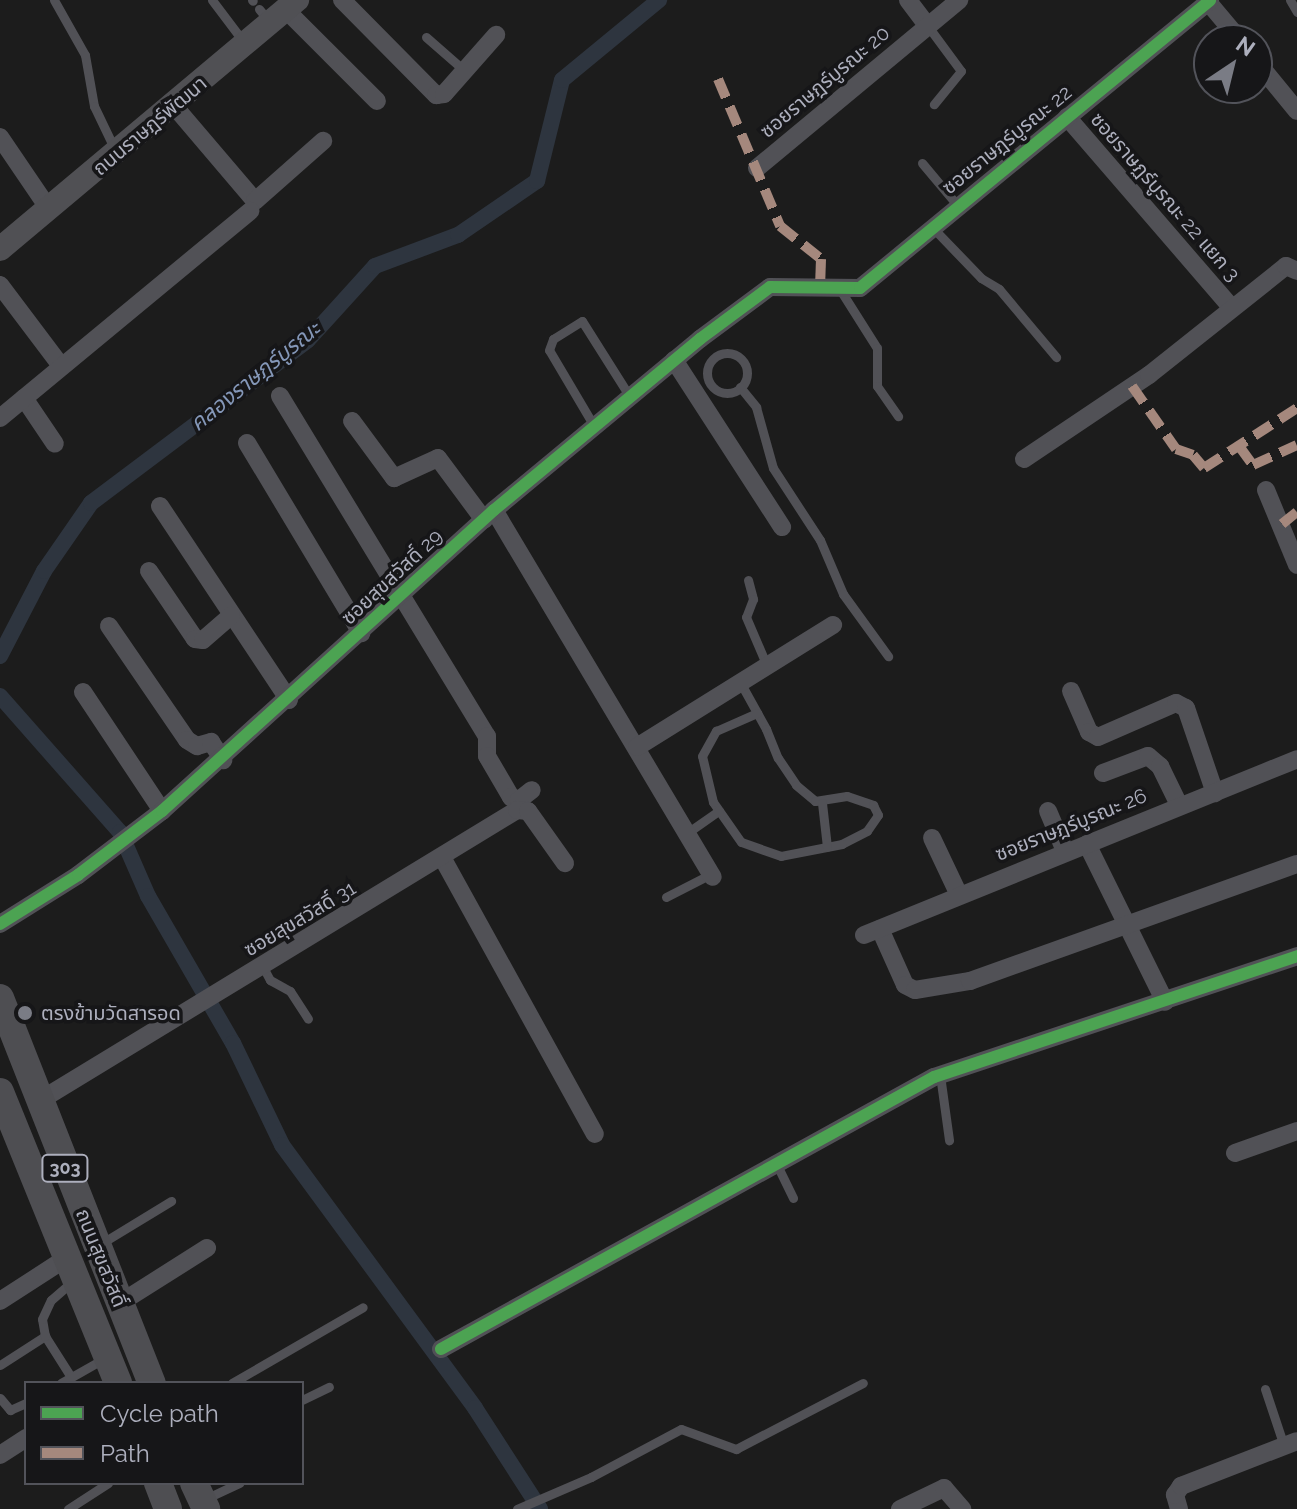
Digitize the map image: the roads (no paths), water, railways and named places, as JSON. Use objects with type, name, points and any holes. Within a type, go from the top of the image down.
[{"type":"main road","name":"ถนนสุขสวัสดิ์","points":[[0,998],[151,1381]]},
{"type":"main road","name":"ถนนสุขสวัสดิ์","points":[[2,1103],[114,1376]]},
{"type":"main road","points":[[159,1485],[168,1509]]},
{"type":"street","points":[[342,0],[436,95],[444,94],[496,35]]},
{"type":"street","points":[[908,0],[927,25]]},
{"type":"street","name":"ซอยราษฎร์บูรณะ 20","points":[[757,168],[959,0]]},
{"type":"street","points":[[1209,1],[1227,24]]},
{"type":"street","name":"ซอยราษฎร์บูรณะ 22","points":[[820,288],[860,288],[1209,1]]},
{"type":"street","name":"ถนนราษฎร์พัฒนา","points":[[0,249],[175,107],[245,44],[269,7]]},
{"type":"street","points":[[269,7],[377,101]]},
{"type":"street","points":[[1273,82],[1297,111]]},
{"type":"street","points":[[175,107],[255,201],[323,141]]},
{"type":"street","name":"ซอยราษฏร์บูรณะ 22 แยก 3","points":[[1067,117],[1230,306]]},
{"type":"street","points":[[0,137],[49,209]]},
{"type":"street","points":[[0,418],[250,211]]},
{"type":"street","points":[[1024,459],[1149,375],[1230,306],[1286,266],[1297,271]]},
{"type":"street","points":[[0,285],[61,366]]},
{"type":"street","name":"ซอยสุขสวัสดิ์ 29","points":[[0,924],[111,852],[162,811],[223,760],[489,515],[703,337],[770,287],[820,288]]},
{"type":"street","points":[[674,360],[782,527]]},
{"type":"street","points":[[280,396],[487,736],[487,756],[511,797],[519,800],[532,790]]},
{"type":"street","points":[[24,398],[55,444]]},
{"type":"street","points":[[352,421],[394,478],[438,458],[489,515],[637,747],[712,876]]},
{"type":"street","points":[[247,443],[361,633]]},
{"type":"street","points":[[1266,490],[1297,565]]},
{"type":"street","points":[[160,506],[289,700]]},
{"type":"street","points":[[149,571],[195,639],[203,640],[231,616]]},
{"type":"street","points":[[637,747],[833,625]]},
{"type":"street","points":[[109,626],[187,740],[197,746],[211,742],[223,760]]},
{"type":"street","points":[[1071,691],[1089,732],[1098,737],[1176,703],[1186,708],[1215,793]]},
{"type":"street","points":[[83,692],[162,811]]},
{"type":"street","points":[[1103,773],[1148,756],[1160,766],[1179,805]]},
{"type":"street","name":"ซอยราษฎร์บูรณะ 26","points":[[1124,926],[970,981],[915,990],[905,985],[872,932],[1297,759]]},
{"type":"street","name":"ซอยสุขสวัสดิ์ 31","points":[[39,1101],[524,808],[565,863]]},
{"type":"street","points":[[1048,811],[1065,851]]},
{"type":"street","points":[[932,838],[959,895]]},
{"type":"street","points":[[1087,844],[1124,926],[1165,1002]]},
{"type":"street","points":[[443,859],[595,1134]]},
{"type":"street","points":[[1124,926],[1297,864]]},
{"type":"street","points":[[441,1349],[940,1075],[1297,956]]},
{"type":"street","points":[[1235,1153],[1297,1131]]},
{"type":"street","points":[[120,1303],[207,1248]]},
{"type":"street","points":[[0,1301],[70,1270]]},
{"type":"street","points":[[0,1455],[24,1439]]},
{"type":"street","points":[[1175,1507],[1175,1495],[1181,1486],[1291,1444]]},
{"type":"street","points":[[900,1509],[935,1490],[951,1492],[962,1509]]},
{"type":"lane","points":[[54,0],[76,32],[94,106],[117,155]]},
{"type":"lane","points":[[212,0],[245,44]]},
{"type":"lane","points":[[1290,0],[1297,12]]},
{"type":"lane","points":[[927,25],[961,71],[934,104]]},
{"type":"lane","points":[[426,37],[466,72]]},
{"type":"lane","points":[[922,163],[958,206]]},
{"type":"lane","points":[[932,227],[981,278],[999,289],[1056,357]]},
{"type":"lane","points":[[839,288],[877,348],[877,386],[898,416]]},
{"type":"lane","points":[[594,426],[549,350],[553,339],[582,321],[630,397]]},
{"type":"lane","points":[[703,337],[716,356]]},
{"type":"lane","points":[[727,354],[742,361],[746,376],[740,387],[722,393],[709,383],[708,367],[716,356],[727,354]]},
{"type":"lane","points":[[740,387],[756,407],[773,468],[820,540],[843,594],[888,656]]},
{"type":"lane","points":[[748,580],[753,599],[746,617],[767,666]]},
{"type":"lane","points":[[740,682],[796,785],[822,803],[827,847]]},
{"type":"lane","points":[[757,713],[716,731],[702,756],[703,775],[719,811],[741,842],[765,854],[827,847],[861,836],[878,815],[864,799],[847,796],[822,803]]},
{"type":"lane","points":[[687,833],[719,811]]},
{"type":"lane","points":[[666,897],[712,876]]},
{"type":"lane","points":[[263,967],[270,980],[290,991],[308,1019]]},
{"type":"lane","points":[[940,1075],[949,1140]]},
{"type":"lane","points":[[776,1163],[793,1198]]},
{"type":"lane","points":[[96,1247],[171,1201]]},
{"type":"lane","points":[[70,1270],[44,1310],[45,1336],[71,1377]]},
{"type":"lane","points":[[235,1381],[363,1307]]},
{"type":"lane","points":[[0,1365],[45,1336]]},
{"type":"lane","points":[[64,1381],[71,1377],[114,1376]]},
{"type":"lane","points":[[521,1507],[547,1493],[591,1477],[681,1429],[740,1447],[863,1383]]},
{"type":"lane","points":[[304,1399],[329,1387]]},
{"type":"lane","points":[[1265,1389],[1291,1444]]},
{"type":"lane","points":[[0,1398],[10,1410],[24,1404]]},
{"type":"lane","points":[[68,1509],[105,1485]]},
{"type":"lane","points":[[201,1497],[240,1485]]},
{"type":"waterway","name":"คลองราษฎร์บูรณะ","points":[[0,656],[44,571],[91,503],[308,340],[375,266],[458,235],[537,181],[562,80],[659,0]]},
{"type":"waterway","points":[[0,696],[120,832],[148,896],[233,1043],[282,1145],[475,1408],[540,1509]]},
{"type":"place","name":"ตรงข้ามวัดสารอด","points":[[25,1013]]}]
